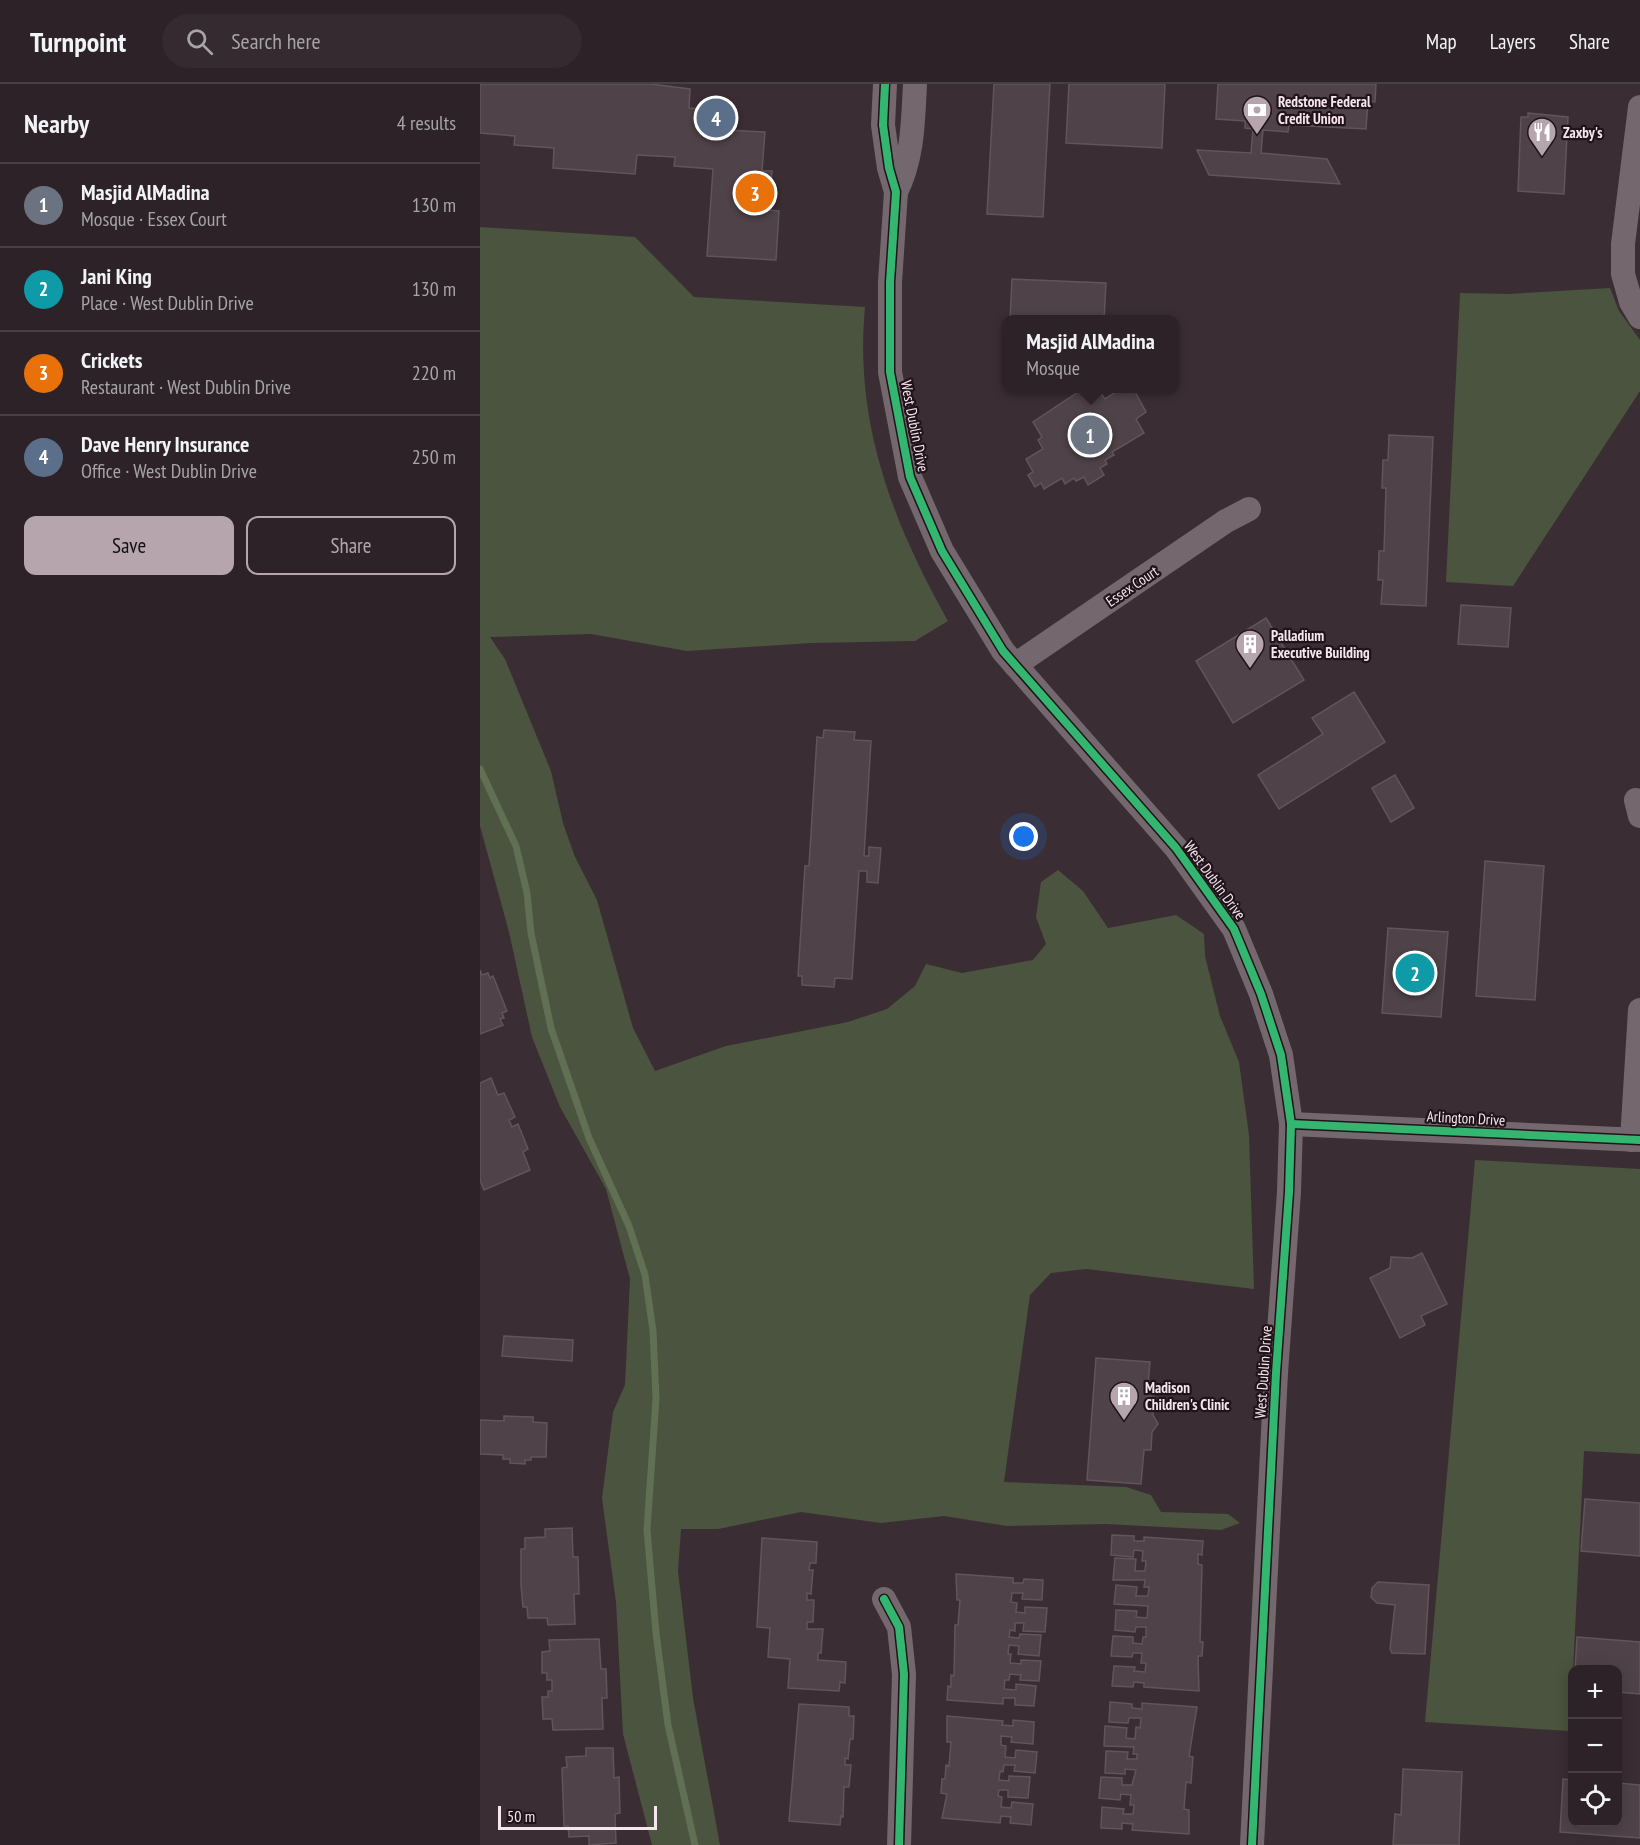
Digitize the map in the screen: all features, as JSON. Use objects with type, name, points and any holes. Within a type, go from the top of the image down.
[{"type":"street","name":"West Dublin Drive","points":[[885,84],[883,125],[889,168],[896,192],[890,282],[890,372],[910,477],[942,551],[1004,651],[1176,848],[1234,929],[1261,993],[1281,1055],[1291,1124],[1252,1845]]},
{"type":"street","name":"West Dublin Drive","points":[[896,192],[906,172],[913,138],[915,84]]},
{"type":"street","points":[[1640,107],[1623,244],[1623,274],[1631,302],[1640,317]]},
{"type":"street","name":"Essex Court","points":[[1015,665],[1226,521],[1249,509]]},
{"type":"street","points":[[1636,1140],[1640,1010]]},
{"type":"street","name":"Arlington Drive","points":[[1291,1124],[1636,1140]]},
{"type":"street","points":[[884,1599],[898,1627],[904,1674],[899,1845]]},
{"type":"green space","points":[[480,227],[635,237],[694,297],[865,307],[863,350],[866,391],[872,431],[882,471],[910,547],[948,621],[915,641],[811,643],[687,651],[591,634],[490,637],[505,659],[551,771],[563,823],[575,857],[597,900],[633,1028],[655,1071],[726,1046],[848,1022],[887,1009],[915,986],[926,964],[962,973],[1033,960],[1046,944],[1036,917],[1041,882],[1058,870],[1083,891],[1108,928],[1176,915],[1204,934],[1205,956],[1220,1016],[1239,1062],[1249,1135],[1254,1289],[1086,1269],[1051,1273],[1030,1295],[1004,1482],[1126,1487],[1151,1495],[1161,1512],[1228,1514],[1240,1523],[1221,1530],[1106,1524],[1007,1526],[944,1516],[881,1523],[801,1512],[718,1529],[681,1529],[678,1571],[693,1698],[720,1845],[652,1845],[623,1734],[616,1602],[602,1498],[613,1412],[625,1385],[630,1279],[606,1189],[560,1107],[532,1037],[509,932],[480,826]]},
{"type":"green space","points":[[1610,288],[1619,311],[1640,340],[1640,391],[1513,586],[1446,582],[1460,293],[1508,294]]},
{"type":"green space","points":[[1475,1160],[1640,1169],[1640,1454],[1584,1451],[1573,1665],[1568,1665],[1568,1731],[1425,1722]]},
{"type":"building","points":[[480,84],[651,84],[690,89],[689,108],[728,110],[727,130],[765,132],[762,171],[772,171],[769,210],[779,211],[776,260],[707,256],[713,169],[674,166],[675,157],[637,155],[635,174],[553,168],[554,148],[514,145],[515,136],[480,133]]},
{"type":"building","points":[[994,84],[1050,84],[1043,217],[987,214]]},
{"type":"building","points":[[1069,84],[1165,84],[1162,148],[1066,143]]},
{"type":"building","name":"Redstone Federal Credit Union","points":[[1218,84],[1376,84],[1375,102],[1368,101],[1366,129],[1289,125],[1288,132],[1263,130],[1261,153],[1327,159],[1340,184],[1209,175],[1197,150],[1251,153],[1253,129],[1245,128],[1245,121],[1216,119]]},
{"type":"building","name":"Zaxby's","points":[[1528,113],[1568,117],[1564,194],[1518,191],[1521,117],[1528,117]]},
{"type":"building","points":[[1012,279],[1106,283],[1104,315],[1010,315]]},
{"type":"building","points":[[1076,393],[1101,393],[1105,399],[1114,393],[1136,393],[1146,412],[1136,419],[1144,433],[1112,452],[1114,455],[1105,460],[1107,464],[1100,468],[1104,475],[1088,485],[1084,477],[1076,481],[1074,478],[1065,484],[1062,478],[1044,489],[1041,483],[1035,487],[1028,475],[1033,472],[1026,459],[1043,449],[1038,440],[1042,437],[1033,422]]},
{"type":"building","points":[[1389,435],[1433,437],[1426,606],[1381,604],[1383,580],[1378,580],[1379,551],[1384,551],[1386,488],[1382,488],[1383,460],[1388,460]]},
{"type":"building","points":[[1461,605],[1511,608],[1508,647],[1458,644]]},
{"type":"building","name":"Palladium Executive Building","points":[[1266,618],[1304,680],[1233,723],[1196,661]]},
{"type":"building","points":[[1354,692],[1385,742],[1279,809],[1258,775],[1323,734],[1312,718]]},
{"type":"building","points":[[824,730],[855,732],[854,740],[871,741],[864,856],[869,856],[869,847],[881,848],[878,883],[867,882],[867,871],[859,871],[852,979],[835,978],[834,987],[802,985],[802,976],[798,976],[805,866],[809,866],[817,737],[823,738]]},
{"type":"building","points":[[1395,775],[1414,808],[1391,822],[1372,788]]},
{"type":"building","points":[[1485,861],[1544,866],[1535,1000],[1476,996]]},
{"type":"building","points":[[1388,928],[1448,932],[1441,1017],[1382,1013]]},
{"type":"building","points":[[480,970],[482,975],[488,973],[490,978],[493,976],[507,1011],[502,1013],[504,1018],[500,1019],[503,1025],[480,1034]]},
{"type":"building","points":[[491,1078],[498,1095],[504,1093],[515,1117],[509,1120],[512,1127],[518,1124],[528,1149],[523,1152],[530,1170],[484,1190],[480,1180],[480,1083]]},
{"type":"building","points":[[1422,1253],[1447,1304],[1421,1316],[1425,1325],[1400,1338],[1370,1278],[1390,1268],[1391,1257],[1412,1258]]},
{"type":"building","points":[[504,1336],[573,1340],[572,1361],[502,1356]]},
{"type":"building","name":"Madison Children's Clinic","points":[[1096,1358],[1150,1362],[1147,1396],[1154,1396],[1153,1415],[1158,1424],[1152,1432],[1151,1450],[1144,1450],[1141,1484],[1087,1480]]},
{"type":"building","points":[[504,1416],[533,1417],[533,1422],[547,1423],[546,1457],[531,1457],[531,1460],[525,1460],[525,1464],[510,1463],[510,1459],[503,1459],[503,1455],[480,1454],[480,1420],[504,1421]]},
{"type":"building","points":[[1585,1499],[1640,1503],[1640,1556],[1581,1551]]},
{"type":"building","points":[[572,1528],[573,1557],[578,1557],[579,1594],[574,1594],[575,1624],[548,1625],[547,1618],[528,1618],[527,1607],[523,1607],[521,1586],[521,1549],[525,1549],[525,1538],[545,1537],[545,1529]]},
{"type":"building","points":[[1112,1535],[1134,1536],[1134,1541],[1144,1541],[1144,1537],[1203,1541],[1202,1555],[1198,1554],[1198,1564],[1202,1565],[1200,1642],[1203,1642],[1202,1656],[1198,1656],[1199,1691],[1144,1687],[1144,1683],[1134,1682],[1133,1687],[1112,1686],[1114,1666],[1135,1667],[1134,1671],[1145,1672],[1146,1663],[1141,1663],[1142,1653],[1133,1653],[1132,1657],[1111,1656],[1113,1636],[1133,1637],[1133,1643],[1142,1644],[1143,1637],[1146,1637],[1146,1627],[1136,1627],[1135,1632],[1115,1630],[1116,1610],[1137,1611],[1136,1617],[1147,1618],[1148,1606],[1114,1604],[1116,1585],[1137,1587],[1136,1596],[1148,1596],[1149,1587],[1144,1587],[1145,1580],[1113,1580],[1115,1558],[1136,1559],[1135,1571],[1145,1571],[1146,1561],[1142,1561],[1143,1551],[1134,1550],[1133,1557],[1111,1555]]},
{"type":"building","points":[[762,1538],[817,1542],[816,1563],[810,1563],[809,1570],[813,1570],[811,1594],[807,1593],[807,1600],[814,1600],[813,1622],[807,1622],[807,1629],[823,1629],[821,1653],[818,1653],[818,1660],[846,1662],[845,1683],[840,1682],[839,1691],[788,1688],[790,1659],[768,1657],[770,1628],[757,1627]]},
{"type":"building","points":[[956,1574],[1013,1578],[1013,1583],[1023,1583],[1024,1579],[1043,1580],[1042,1600],[1022,1599],[1023,1593],[1012,1593],[1011,1602],[1017,1603],[1016,1612],[1025,1613],[1025,1607],[1047,1608],[1045,1632],[1023,1631],[1024,1623],[1015,1623],[1015,1631],[1010,1630],[1009,1637],[1019,1638],[1020,1634],[1041,1635],[1039,1656],[1018,1654],[1019,1646],[1009,1645],[1008,1654],[1011,1654],[1010,1663],[1021,1664],[1021,1660],[1041,1661],[1039,1681],[1020,1680],[1021,1675],[1010,1674],[1009,1680],[1005,1680],[1004,1689],[1016,1690],[1016,1684],[1036,1686],[1034,1706],[1015,1705],[1015,1698],[1003,1698],[1003,1704],[947,1700],[948,1686],[951,1687],[951,1675],[954,1676],[955,1625],[958,1625],[960,1600],[957,1600]]},
{"type":"building","points":[[1378,1582],[1429,1585],[1425,1654],[1392,1653],[1390,1649],[1395,1605],[1377,1603],[1371,1597],[1372,1588]]},
{"type":"building","points":[[1577,1637],[1640,1642],[1640,1694],[1622,1692],[1622,1665],[1575,1665]]},
{"type":"building","points":[[599,1639],[601,1669],[606,1669],[607,1698],[602,1698],[603,1729],[553,1730],[552,1719],[543,1719],[542,1697],[548,1697],[548,1691],[552,1691],[552,1680],[547,1680],[547,1673],[542,1673],[542,1652],[550,1651],[549,1640]]},
{"type":"building","points":[[1110,1702],[1132,1704],[1132,1708],[1142,1709],[1142,1703],[1197,1707],[1189,1756],[1193,1757],[1191,1783],[1186,1782],[1184,1809],[1189,1810],[1189,1834],[1132,1830],[1133,1824],[1122,1823],[1122,1829],[1101,1828],[1102,1807],[1124,1809],[1123,1814],[1133,1814],[1134,1805],[1130,1805],[1131,1795],[1121,1794],[1120,1800],[1099,1798],[1101,1777],[1122,1778],[1122,1785],[1132,1785],[1136,1770],[1125,1769],[1125,1774],[1105,1773],[1106,1751],[1128,1752],[1127,1759],[1137,1759],[1137,1754],[1133,1754],[1134,1747],[1104,1746],[1105,1726],[1127,1728],[1126,1738],[1135,1739],[1136,1727],[1140,1728],[1141,1718],[1129,1718],[1128,1723],[1109,1722]]},
{"type":"building","points":[[799,1704],[849,1707],[849,1716],[854,1716],[853,1739],[850,1739],[848,1759],[845,1758],[845,1765],[851,1765],[849,1787],[844,1787],[843,1817],[841,1816],[840,1825],[789,1821]]},
{"type":"building","points":[[947,1716],[1003,1721],[1002,1725],[1013,1726],[1013,1720],[1034,1722],[1033,1744],[1011,1742],[1012,1737],[1001,1736],[1001,1745],[1006,1746],[1005,1757],[1015,1758],[1016,1750],[1037,1752],[1035,1773],[1014,1771],[1015,1765],[1004,1765],[1003,1772],[1000,1771],[999,1780],[1009,1781],[1009,1776],[1030,1777],[1028,1798],[1008,1797],[1008,1790],[999,1790],[998,1796],[1002,1797],[1001,1807],[1011,1808],[1012,1802],[1033,1804],[1031,1825],[1010,1823],[1011,1817],[1001,1816],[1000,1823],[942,1818],[947,1794],[941,1793],[942,1779],[945,1779],[946,1765],[949,1766],[951,1742],[947,1742]]},
{"type":"building","points":[[586,1748],[613,1748],[614,1778],[619,1777],[620,1813],[615,1814],[616,1843],[589,1845],[589,1836],[569,1837],[568,1826],[564,1826],[562,1768],[567,1767],[566,1757],[586,1756]]},
{"type":"building","points":[[1403,1769],[1462,1772],[1459,1845],[1393,1845],[1395,1814],[1401,1815]]},
{"type":"building","points":[[1563,1779],[1568,1780],[1568,1827],[1622,1827],[1622,1783],[1640,1785],[1640,1838],[1560,1832]]},
{"type":"waterway","points":[[480,769],[516,846],[527,893],[531,933],[551,1028],[589,1138],[629,1226],[645,1275],[653,1331],[656,1399],[647,1530],[656,1633],[668,1725],[695,1845]]},
{"type":"cycle path","points":[[885,84],[883,125],[889,168],[896,192],[890,282],[890,372],[910,477],[942,551],[1003,651],[1176,848],[1234,929],[1261,994],[1281,1055],[1291,1124],[1289,1192],[1276,1373],[1252,1845]]},
{"type":"cycle path","points":[[1291,1124],[1640,1140]]},
{"type":"cycle path","points":[[884,1599],[899,1627],[904,1674],[899,1845]]},
{"type":"place","name":"Dave Henry Insurance","points":[[716,118]]},
{"type":"place","name":"Redstone Federal Credit Union","points":[[1257,136]]},
{"type":"place","name":"Zaxby's","points":[[1542,158]]},
{"type":"place","name":"Crickets","points":[[755,193]]},
{"type":"place","name":"Masjid AlMadina","points":[[1090,435]]},
{"type":"place","name":"Palladium Executive Building","points":[[1250,670]]},
{"type":"place","name":"Jani King","points":[[1415,973]]},
{"type":"place","name":"Madison Children's Clinic","points":[[1124,1422]]}]
